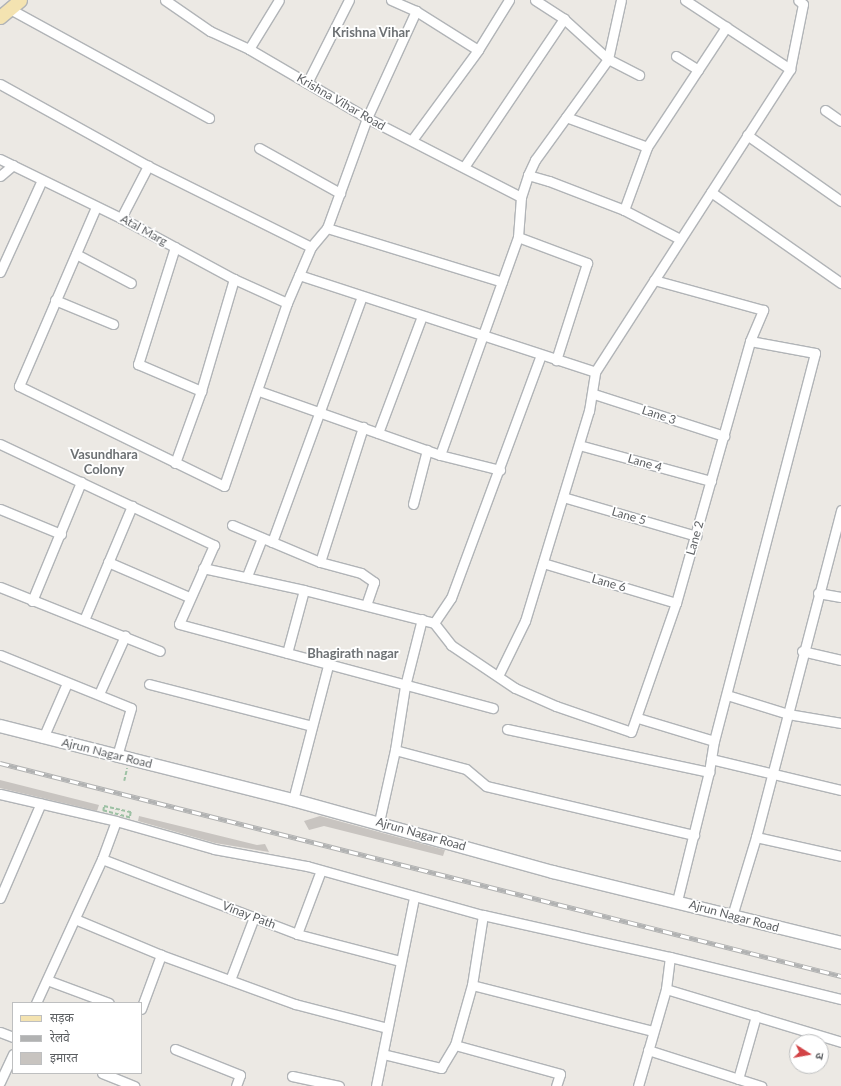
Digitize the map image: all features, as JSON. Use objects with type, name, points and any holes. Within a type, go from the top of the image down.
[{"type":"main road","points":[[0,17],[20,0]]},
{"type":"street","name":"Krishna Vihar Road","points":[[166,0],[176,2],[210,31],[249,49],[367,118],[521,197]]},
{"type":"street","points":[[249,49],[279,0]]},
{"type":"street","points":[[307,83],[349,0]]},
{"type":"street","points":[[391,0],[416,11],[478,50]]},
{"type":"street","points":[[412,140],[478,50],[509,0]]},
{"type":"street","points":[[535,0],[564,19],[608,59],[639,76]]},
{"type":"street","points":[[440,455],[518,237],[521,197],[528,175],[535,160],[608,59],[621,0]]},
{"type":"street","points":[[684,0],[790,68]]},
{"type":"street","points":[[203,568],[247,576],[434,623],[451,645],[498,676],[526,621],[594,394],[595,372],[790,68],[803,4],[798,0]]},
{"type":"street","points":[[10,8],[210,118]]},
{"type":"street","points":[[96,207],[19,386],[224,486],[259,391],[287,303],[311,247],[327,228],[367,118],[416,11]]},
{"type":"street","points":[[464,167],[564,19]]},
{"type":"street","points":[[624,210],[647,147],[726,27]]},
{"type":"street","points":[[676,56],[698,70]]},
{"type":"street","points":[[0,84],[148,166],[311,247]]},
{"type":"street","points":[[825,110],[841,121]]},
{"type":"street","points":[[566,117],[647,147]]},
{"type":"street","points":[[747,135],[841,201]]},
{"type":"street","points":[[259,148],[340,193]]},
{"type":"street","name":"Atal Marg","points":[[0,159],[121,218],[234,279],[287,303]]},
{"type":"street","points":[[0,176],[12,165]]},
{"type":"street","points":[[121,218],[148,166]]},
{"type":"street","points":[[528,175],[549,180],[624,210],[680,239]]},
{"type":"street","points":[[0,272],[42,180]]},
{"type":"street","points":[[711,192],[841,283]]},
{"type":"street","points":[[327,228],[502,282]]},
{"type":"street","points":[[518,237],[587,263],[556,360]]},
{"type":"street","points":[[175,247],[138,364],[201,391]]},
{"type":"street","points":[[76,254],[131,283]]},
{"type":"street","points":[[299,275],[483,337],[595,372]]},
{"type":"street","points":[[175,463],[201,391],[234,279]]},
{"type":"street","name":"Lane 2","points":[[498,676],[515,688],[556,706],[631,732],[638,718],[676,603],[696,536],[750,341],[763,310],[654,280]]},
{"type":"street","points":[[272,542],[321,413],[362,296]]},
{"type":"street","points":[[55,300],[113,324]]},
{"type":"street","points":[[378,433],[422,316]]},
{"type":"street","points":[[677,901],[709,772],[714,741],[728,695],[815,353],[750,341]]},
{"type":"street","points":[[434,623],[451,598],[500,470],[541,355]]},
{"type":"street","points":[[259,391],[440,455],[500,470]]},
{"type":"street","name":"Lane 3","points":[[594,394],[724,436]]},
{"type":"street","points":[[320,562],[363,427]]},
{"type":"street","points":[[0,444],[214,545],[179,624],[288,653],[328,666],[493,708]]},
{"type":"street","name":"Lane 4","points":[[579,445],[711,481]]},
{"type":"street","points":[[413,504],[427,450]]},
{"type":"street","points":[[32,601],[61,534],[81,482]]},
{"type":"street","name":"Lane 5","points":[[563,497],[696,536]]},
{"type":"street","points":[[84,620],[132,506]]},
{"type":"street","points":[[0,509],[61,534]]},
{"type":"street","points":[[732,916],[756,837],[788,714],[802,651],[841,510]]},
{"type":"street","points":[[232,525],[320,562],[361,573],[374,582],[366,605]]},
{"type":"street","points":[[247,576],[262,538]]},
{"type":"street","points":[[108,562],[190,597]]},
{"type":"street","name":"Lane 6","points":[[543,563],[676,603]]},
{"type":"street","points":[[0,587],[160,651]]},
{"type":"street","points":[[288,653],[304,590]]},
{"type":"street","points":[[818,593],[841,597]]},
{"type":"street","points":[[378,822],[395,750],[405,686],[422,619]]},
{"type":"street","points":[[99,694],[125,636]]},
{"type":"street","points":[[802,651],[841,660]]},
{"type":"street","points":[[0,655],[131,708],[117,756]]},
{"type":"street","points":[[294,800],[328,666]]},
{"type":"street","points":[[43,738],[67,683]]},
{"type":"street","points":[[149,684],[312,726]]},
{"type":"street","points":[[728,695],[788,714],[841,723]]},
{"type":"street","points":[[638,718],[714,741]]},
{"type":"street","name":"Ajrun Nagar Road","points":[[0,726],[378,822],[553,872],[677,901],[841,943]]},
{"type":"street","points":[[507,729],[709,772]]},
{"type":"street","points":[[395,750],[466,770],[486,786],[694,835]]},
{"type":"street","points":[[711,758],[771,775],[841,790]]},
{"type":"street","points":[[0,794],[116,821],[214,849],[321,870],[414,897],[484,915],[670,957],[841,999]]},
{"type":"street","points":[[0,898],[41,804]]},
{"type":"street","points":[[36,1002],[102,859],[116,821]]},
{"type":"street","points":[[756,837],[841,856]]},
{"type":"street","name":"Vinay Path","points":[[102,859],[297,934],[400,961]]},
{"type":"street","points":[[297,934],[321,870]]},
{"type":"street","points":[[376,1086],[414,897]]},
{"type":"street","points":[[383,1054],[441,1068],[455,1045],[472,985],[484,915]]},
{"type":"street","points":[[230,980],[254,917]]},
{"type":"street","points":[[75,920],[162,955],[295,1004],[387,1028]]},
{"type":"street","points":[[142,1006],[162,955]]},
{"type":"street","points":[[638,1086],[666,989],[670,957]]},
{"type":"street","points":[[47,980],[107,1002]]},
{"type":"street","points":[[472,985],[654,1031]]},
{"type":"street","points":[[666,989],[841,1042]]},
{"type":"street","points":[[738,1079],[756,1016]]},
{"type":"street","points":[[0,1032],[12,1037]]},
{"type":"street","points":[[455,1045],[560,1074],[556,1086]]},
{"type":"street","points":[[175,1049],[240,1075],[236,1086]]},
{"type":"street","points":[[648,1050],[761,1086]]},
{"type":"street","points":[[0,1082],[12,1056]]},
{"type":"street","points":[[116,1076],[135,1086]]},
{"type":"street","points":[[292,1076],[339,1086]]},
{"type":"path","points":[[104,806],[131,812]]},
{"type":"building","points":[[0,780],[99,805],[97,811],[0,788]]},
{"type":"building","points":[[139,816],[257,845],[265,844],[269,852],[215,843],[138,821]]},
{"type":"building","points":[[320,816],[445,850],[443,856],[324,826],[309,830],[304,821]]},
{"type":"railway","points":[[0,763],[841,976]]},
{"type":"district","name":"Krishna Vihar","points":[[371,32]]},
{"type":"district","name":"Vasundhara Colony","points":[[104,462]]},
{"type":"district","name":"Bhagirath nagar","points":[[353,653]]}]
